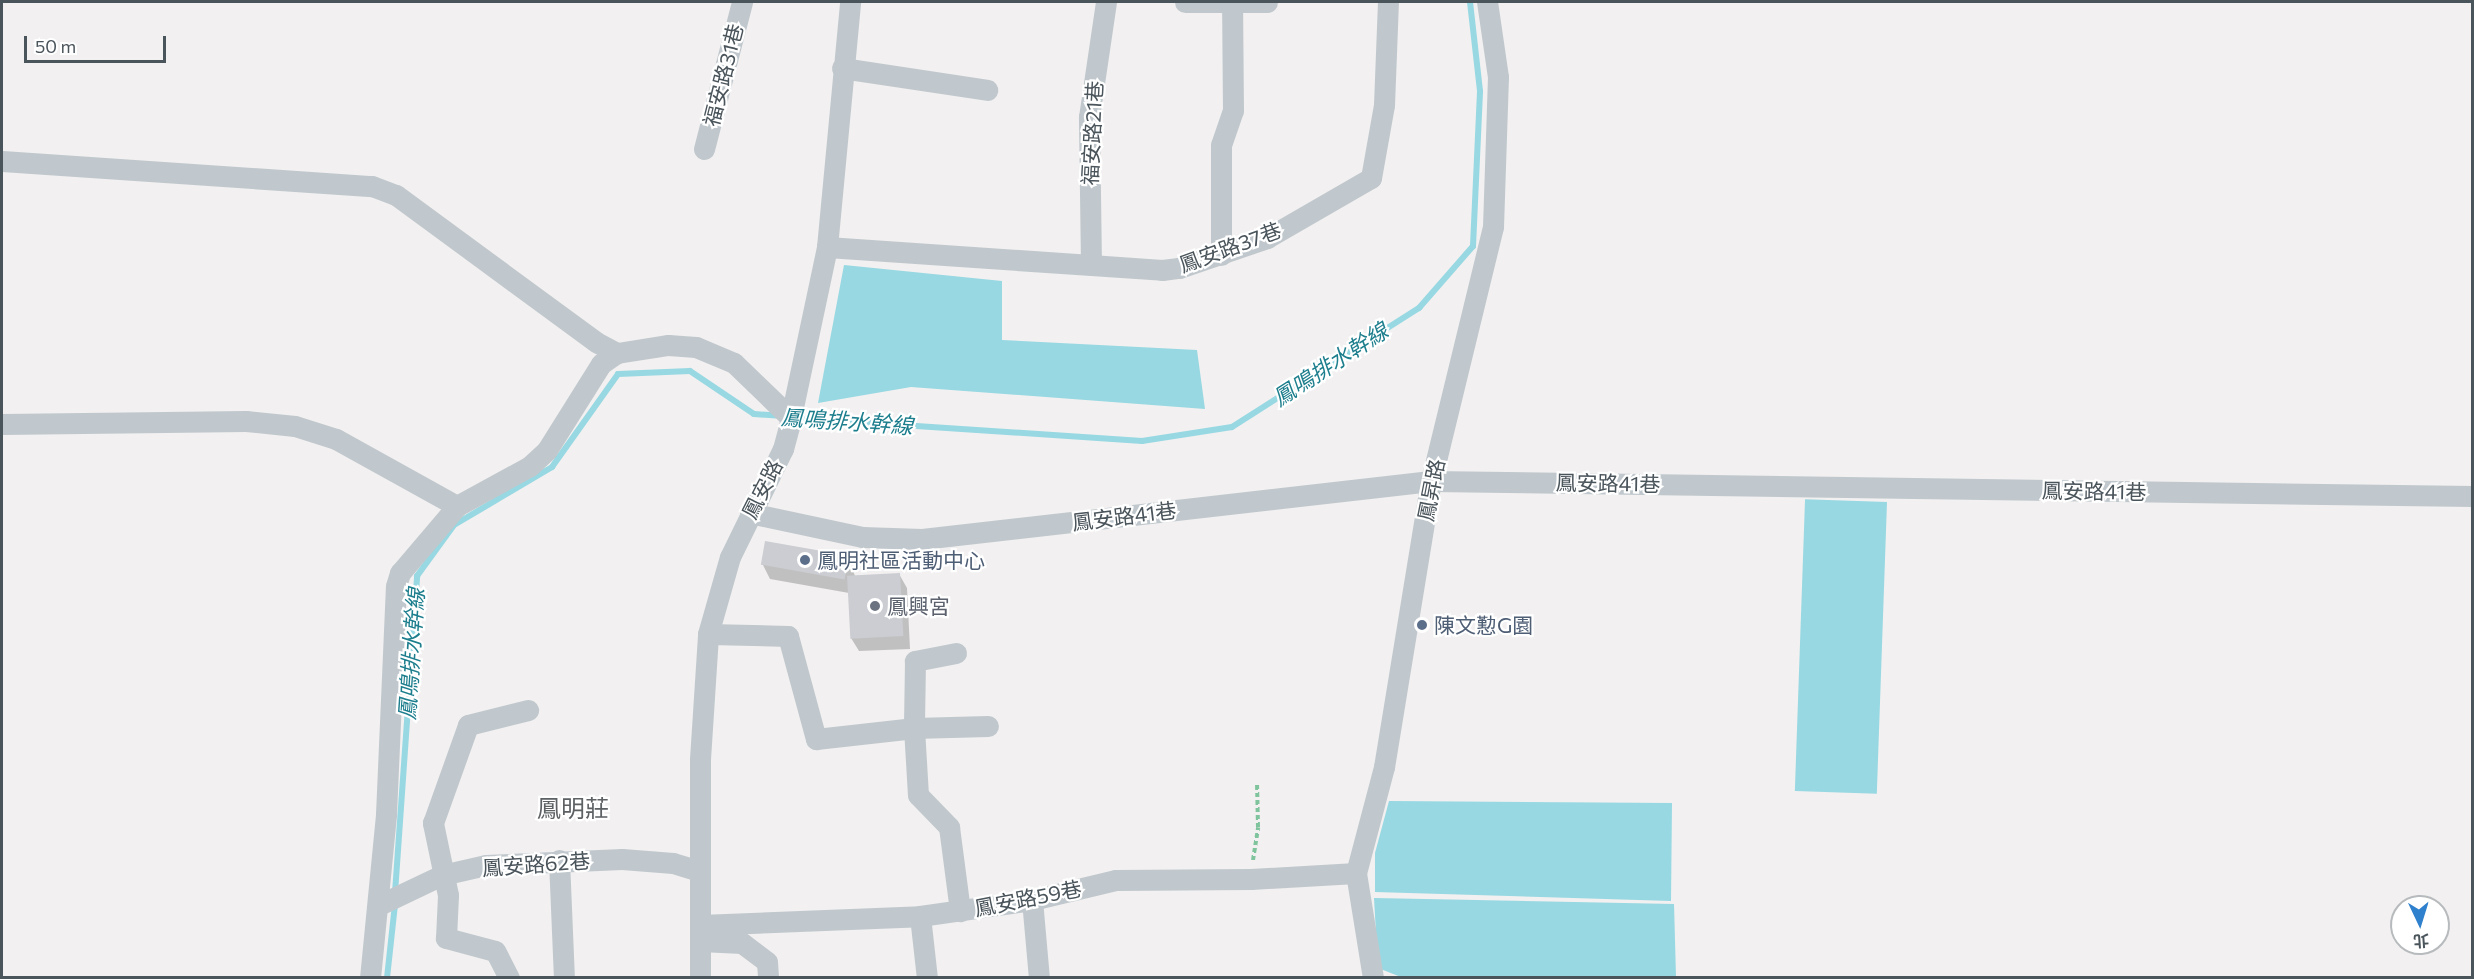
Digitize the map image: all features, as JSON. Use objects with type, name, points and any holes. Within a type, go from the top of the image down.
[{"type":"street","name":"福安路31巷","points":[[704,149],[742,2]]},
{"type":"street","name":"鳳安路","points":[[700,978],[702,697],[708,634],[730,558],[783,449],[791,418],[827,247],[850,2]]},
{"type":"street","name":"福安路21巷","points":[[1090,265],[1089,117],[1106,2]]},
{"type":"street","points":[[1185,2],[1232,4],[1267,2]]},
{"type":"street","name":"鳳安路37巷","points":[[827,247],[1090,265],[1179,268],[1267,238],[1371,178],[1384,105],[1388,2]]},
{"type":"street","name":"鳳昇路","points":[[1373,978],[1356,873],[1384,766],[1431,481],[1493,227],[1498,77],[1487,2]]},
{"type":"street","points":[[1221,255],[1221,145],[1233,111],[1232,4]]},
{"type":"street","points":[[842,68],[987,90]]},
{"type":"street","points":[[2,161],[372,186],[396,195],[587,335],[617,353]]},
{"type":"street","points":[[370,978],[390,899],[396,586],[400,573],[457,506],[530,466],[547,450],[601,364],[617,353],[668,345],[696,347],[734,363],[791,418]]},
{"type":"street","points":[[2,424],[246,421],[295,426],[336,439],[457,506]]},
{"type":"street","name":"鳳安路41巷","points":[[750,513],[862,537],[922,539],[1431,481],[2472,496]]},
{"type":"street","points":[[708,634],[788,636],[816,739],[914,728],[988,726]]},
{"type":"street","points":[[956,653],[915,662],[914,728],[918,795],[949,827],[960,911]]},
{"type":"street","points":[[509,978],[495,951],[446,938],[448,896],[433,823],[468,725],[528,710]]},
{"type":"street","points":[[559,860],[564,978]]},
{"type":"street","name":"鳳安路62巷","points":[[390,899],[442,875],[486,865],[559,860],[673,862],[699,871]]},
{"type":"street","name":"鳳安路59巷","points":[[700,933],[960,911],[1032,900],[1116,880],[1251,879],[1356,873]]},
{"type":"street","points":[[1032,900],[1039,978]]},
{"type":"street","points":[[920,916],[927,978]]},
{"type":"street","points":[[700,933],[742,943],[767,962],[768,978]]},
{"type":"path","points":[[1251,879],[1258,827],[1257,784]]},
{"type":"water","points":[[844,265],[1002,281],[1002,340],[1197,350],[1205,409],[911,387],[818,403]]},
{"type":"water","points":[[1805,499],[1887,502],[1877,794],[1795,791]]},
{"type":"water","points":[[1389,801],[1672,803],[1671,901],[1375,892],[1375,853]]},
{"type":"water","points":[[1374,898],[1674,904],[1676,977],[1401,977],[1378,968]]},
{"type":"building","name":"鳳明社區活動中心","points":[[765,541],[849,556],[845,579],[761,565]]},
{"type":"building","name":"鳳興宮","points":[[900,573],[903,636],[850,639],[847,576]]},
{"type":"waterway","name":"鳳鳴排水幹線","points":[[796,418],[1142,441],[1232,427],[1419,308],[1473,246],[1480,91],[1470,2]]},
{"type":"waterway","name":"鳳鳴排水幹線","points":[[395,893],[417,576],[454,525],[552,467],[618,374],[690,371],[754,414],[780,416]]},
{"type":"waterway","name":"鳳鳴排水幹線","points":[[387,978],[395,904]]},
{"type":"place","name":"鳳明社區活動中心","points":[[805,560]]},
{"type":"place","name":"鳳興宮","points":[[875,606]]},
{"type":"place","name":"陳文懃G園","points":[[1422,625]]},
{"type":"district","name":"鳳明莊","points":[[573,808]]}]
